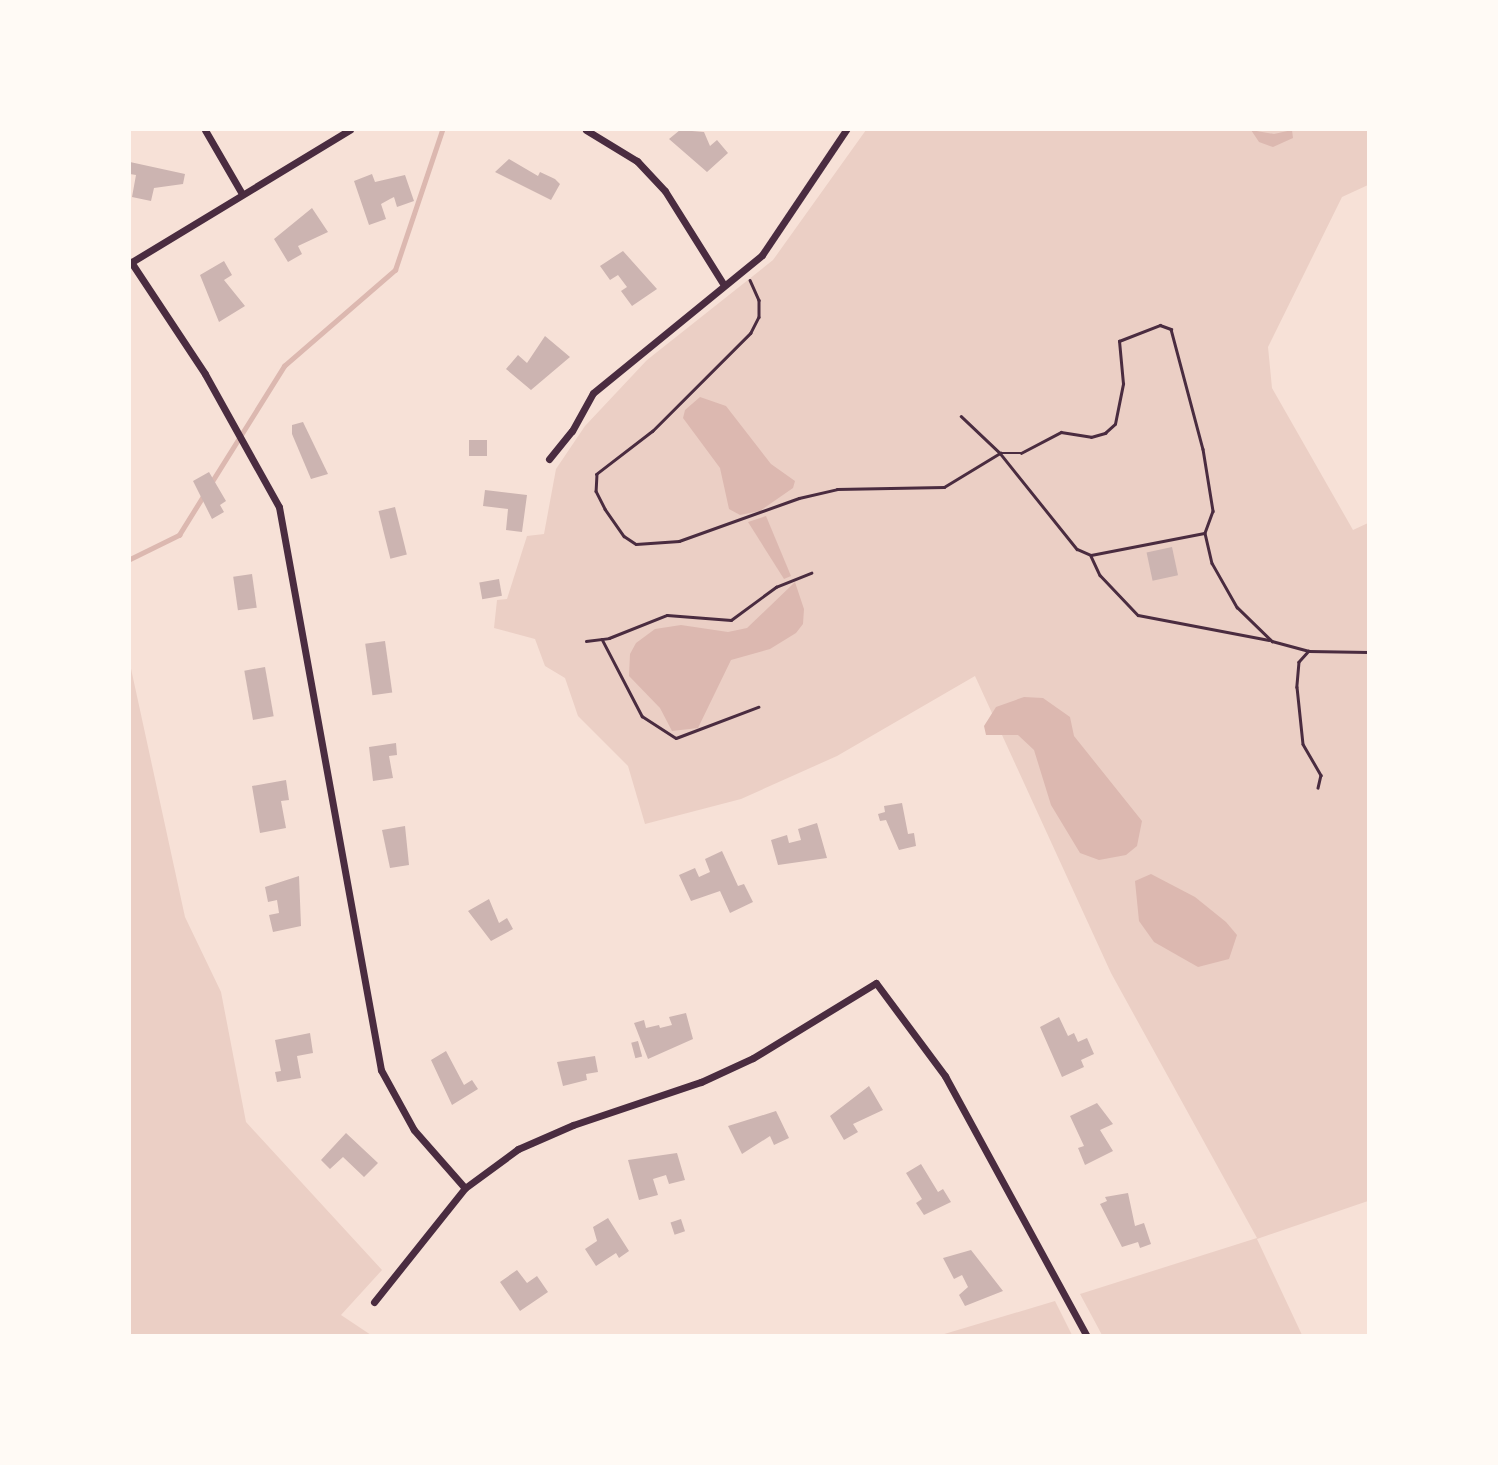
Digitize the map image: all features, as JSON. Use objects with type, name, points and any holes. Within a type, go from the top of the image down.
[{"type":"street","points":[[205,130],[241,192]]},
{"type":"street","points":[[351,130],[241,192],[130,262],[205,374],[279,507],[381,1070],[414,1130],[465,1188]]},
{"type":"street","points":[[586,130],[638,161],[665,191],[724,285]]},
{"type":"street","points":[[549,459],[572,431],[593,393],[762,255],[846,130]]},
{"type":"street","points":[[374,1302],[465,1188],[517,1149],[573,1125],[702,1082],[753,1058],[876,983],[945,1076],[1087,1335]]},
{"type":"path","points":[[750,280],[759,300],[760,317],[751,333],[653,431],[597,474],[596,491],[624,536],[641,545],[679,541],[799,498],[837,489],[944,486],[1000,453],[1021,453],[1061,432],[1091,437],[1105,433],[1115,424],[1123,384],[1119,341],[1160,325],[1171,329],[1203,449],[1213,512],[1205,533],[1212,563],[1237,607],[1272,640]]},
{"type":"path","points":[[961,416],[1000,453],[1077,549],[1091,555],[1205,533]]},
{"type":"path","points":[[1091,555],[1100,575],[1138,615],[1272,640],[1309,650],[1368,652]]},
{"type":"path","points":[[586,641],[602,639],[667,615],[731,620],[776,587],[811,573]]},
{"type":"path","points":[[602,639],[642,716],[677,738],[758,707]]},
{"type":"path","points":[[1309,650],[1299,662],[1297,687],[1303,744],[1321,775],[1318,788]]},
{"type":"shaded area","points":[[866,130],[1368,130],[1368,185],[1342,197],[1268,347],[1272,388],[1353,530],[1368,523],[1368,1201],[1257,1239],[1302,1335],[1102,1335],[1080,1294],[1257,1238],[1111,973],[975,676],[837,756],[741,799],[645,824],[628,766],[578,716],[565,678],[545,666],[535,639],[494,628],[497,600],[507,599],[527,536],[544,534],[556,469],[585,426],[647,360],[773,260]]},
{"type":"shaded area","points":[[1251,130],[1274,134],[1292,130],[1293,138],[1273,147],[1259,142]]},
{"type":"shaded area","points":[[700,397],[726,406],[771,464],[795,481],[793,488],[760,511],[740,515],[729,509],[720,468],[683,418],[685,410]]},
{"type":"shaded area","points":[[766,516],[791,576],[784,579],[748,522]]},
{"type":"shaded area","points":[[795,582],[804,609],[803,624],[796,633],[770,649],[731,660],[698,728],[672,731],[660,708],[629,676],[630,654],[636,643],[655,629],[681,625],[728,632],[747,628]]},
{"type":"shaded area","points":[[130,664],[185,917],[221,992],[246,1122],[382,1270],[341,1315],[371,1335],[130,1335]]},
{"type":"shaded area","points":[[1024,697],[1043,698],[1070,717],[1074,736],[1142,821],[1137,846],[1126,855],[1099,860],[1080,853],[1051,805],[1034,750],[1018,735],[986,735],[984,726],[996,707]]},
{"type":"shaded area","points":[[1151,874],[1195,897],[1226,922],[1237,935],[1229,959],[1198,967],[1154,942],[1139,921],[1135,881]]},
{"type":"shaded area","points":[[1055,1301],[1072,1335],[941,1335]]},
{"type":"building","points":[[680,130],[704,132],[710,146],[717,140],[728,153],[707,172],[669,139]]},
{"type":"building","points":[[509,159],[538,176],[540,172],[555,179],[560,184],[551,200],[495,172]]},
{"type":"building","points":[[130,162],[185,174],[183,184],[154,188],[151,201],[132,197],[136,175],[130,174]]},
{"type":"building","points":[[372,174],[375,182],[405,175],[414,201],[397,207],[394,197],[390,199],[381,204],[386,219],[369,225],[354,181]]},
{"type":"building","points":[[312,208],[328,232],[298,246],[302,254],[288,262],[274,239]]},
{"type":"building","points":[[623,251],[657,289],[632,306],[621,291],[627,287],[618,275],[610,280],[600,266]]},
{"type":"building","points":[[224,261],[232,275],[224,280],[245,306],[219,322],[200,275]]},
{"type":"building","points":[[545,336],[570,357],[531,390],[506,369],[518,355],[527,363]]},
{"type":"building","points":[[303,422],[328,474],[311,479],[292,434],[292,425]]},
{"type":"building","points":[[469,440],[487,440],[487,456],[469,456]]},
{"type":"building","points":[[209,472],[226,501],[220,505],[224,512],[212,519],[193,481]]},
{"type":"building","points":[[485,490],[527,495],[522,532],[506,530],[508,509],[483,506]]},
{"type":"building","points":[[395,507],[407,555],[390,559],[379,511]]},
{"type":"building","points":[[1172,547],[1178,575],[1153,581],[1147,552]]},
{"type":"building","points":[[252,574],[257,608],[238,610],[233,577]]},
{"type":"building","points":[[499,579],[502,596],[482,599],[479,582]]},
{"type":"building","points":[[385,641],[392,692],[372,695],[365,644]]},
{"type":"building","points":[[265,667],[274,716],[253,720],[244,671]]},
{"type":"building","points":[[396,743],[397,755],[389,756],[393,778],[373,781],[369,747]]},
{"type":"building","points":[[286,780],[289,800],[281,801],[286,828],[260,833],[252,786]]},
{"type":"building","points":[[902,803],[908,834],[914,833],[916,846],[899,850],[886,820],[880,821],[878,814],[885,812],[884,806]]},
{"type":"building","points":[[817,823],[827,858],[778,865],[771,840],[787,835],[789,843],[801,840],[798,829]]},
{"type":"building","points":[[405,826],[409,865],[390,868],[382,830]]},
{"type":"building","points":[[722,851],[738,886],[744,884],[753,902],[730,913],[720,891],[691,901],[679,875],[695,868],[699,877],[710,872],[705,859]]},
{"type":"building","points":[[299,876],[301,926],[273,932],[269,915],[279,913],[277,900],[268,902],[265,887]]},
{"type":"building","points":[[489,899],[499,923],[507,918],[513,929],[491,941],[468,911]]},
{"type":"building","points":[[686,1013],[693,1039],[648,1059],[634,1023],[644,1020],[646,1028],[659,1025],[660,1028],[672,1025],[669,1017]]},
{"type":"building","points":[[1059,1017],[1068,1036],[1074,1033],[1078,1042],[1087,1038],[1094,1054],[1081,1060],[1084,1067],[1062,1077],[1040,1027]]},
{"type":"building","points":[[310,1033],[313,1053],[297,1056],[301,1078],[277,1082],[275,1072],[281,1071],[275,1040]]},
{"type":"building","points":[[638,1041],[642,1056],[635,1058],[631,1043]]},
{"type":"building","points":[[446,1051],[464,1085],[472,1080],[478,1089],[452,1105],[431,1060]]},
{"type":"building","points":[[595,1056],[598,1072],[586,1074],[587,1080],[563,1086],[557,1062]]},
{"type":"building","points":[[869,1086],[883,1110],[853,1124],[858,1132],[844,1140],[830,1116]]},
{"type":"building","points":[[1097,1103],[1113,1124],[1100,1130],[1113,1151],[1085,1165],[1078,1148],[1084,1146],[1070,1116]]},
{"type":"building","points":[[776,1111],[789,1138],[774,1145],[770,1136],[742,1154],[728,1126]]},
{"type":"building","points":[[346,1133],[378,1163],[364,1177],[343,1157],[330,1169],[321,1160]]},
{"type":"building","points":[[677,1153],[685,1180],[669,1184],[666,1175],[653,1179],[658,1195],[639,1200],[628,1160]]},
{"type":"building","points":[[921,1164],[938,1192],[943,1189],[951,1202],[924,1215],[916,1203],[922,1199],[906,1173]]},
{"type":"building","points":[[1128,1193],[1135,1226],[1144,1223],[1151,1244],[1140,1248],[1138,1242],[1122,1247],[1100,1204],[1107,1201],[1105,1197]]},
{"type":"building","points":[[608,1218],[629,1251],[619,1258],[616,1253],[596,1266],[585,1249],[597,1241],[593,1227]]},
{"type":"building","points":[[681,1219],[685,1231],[675,1235],[671,1222]]},
{"type":"building","points":[[971,1250],[1003,1291],[965,1306],[959,1295],[968,1287],[962,1275],[954,1279],[943,1258]]},
{"type":"building","points":[[517,1270],[527,1283],[537,1276],[548,1292],[520,1311],[500,1282]]},
{"type":"waterway","points":[[211,483],[284,366],[395,270],[442,130]]},
{"type":"waterway","points":[[130,559],[179,535],[205,493]]}]
